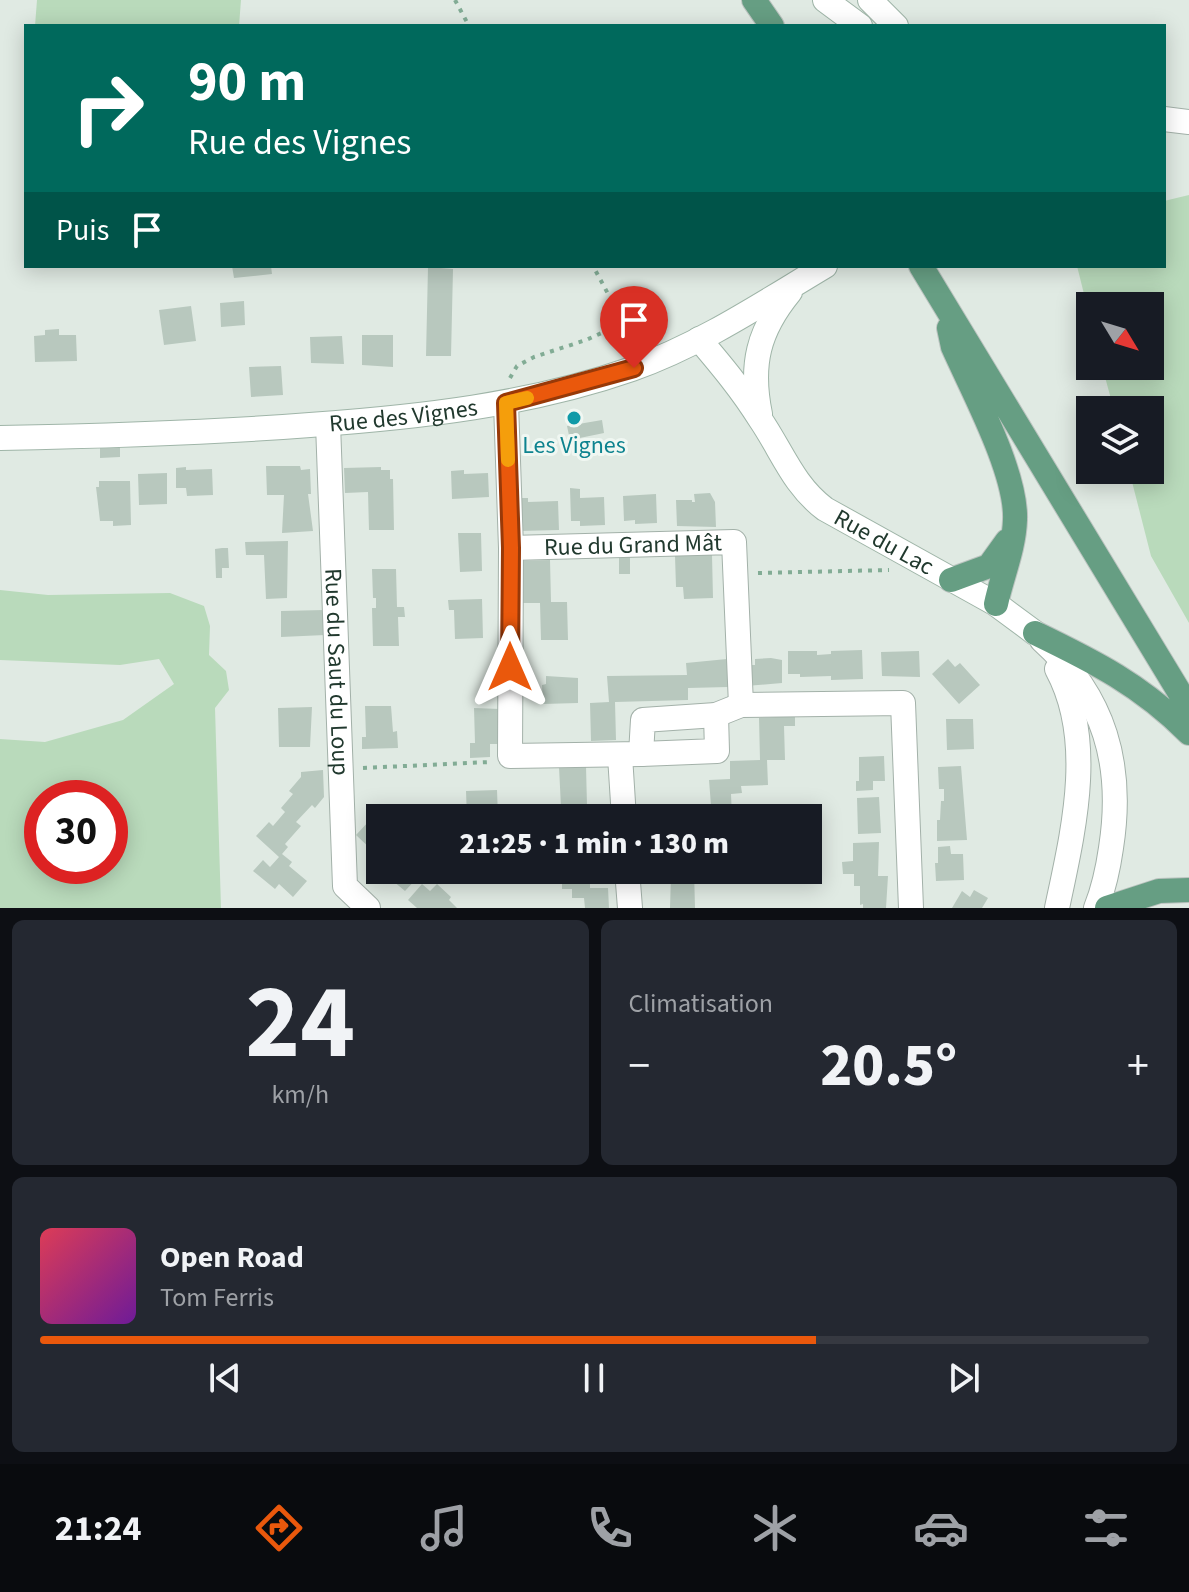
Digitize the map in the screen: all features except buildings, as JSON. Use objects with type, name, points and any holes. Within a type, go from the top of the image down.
[{"type":"main road","points":[[754,0],[771,24]]},
{"type":"main road","points":[[922,268],[1189,708]]},
{"type":"main road","points":[[942,298],[953,347],[1012,488],[1014,529],[996,604]]},
{"type":"main road","points":[[951,580],[989,566],[1014,529]]},
{"type":"main road","points":[[1035,633],[1104,667],[1150,696],[1189,733]]},
{"type":"main road","points":[[1107,908],[1159,891],[1189,890]]},
{"type":"street","points":[[825,0],[857,24]]},
{"type":"street","points":[[852,0],[867,24]]},
{"type":"street","points":[[870,0],[894,24]]},
{"type":"street","points":[[1166,119],[1189,122]]},
{"type":"street","name":"Rue des Vignes","points":[[0,438],[162,435],[440,413],[507,392],[634,368],[731,323],[822,268]]},
{"type":"street","name":"Rue du Lac","points":[[754,375],[758,350],[769,321],[800,281]]},
{"type":"street","name":"Rue du Lac","points":[[731,323],[744,341],[754,375],[761,420]]},
{"type":"street","name":"Rue du Lac","points":[[699,339],[728,372],[761,420],[793,476],[813,500],[996,604],[1035,633],[1066,662],[1101,718],[1109,743],[1115,785],[1115,821],[1105,888],[1096,908]]},
{"type":"street","points":[[507,392],[511,548],[510,756],[717,751],[716,715]]},
{"type":"street","name":"Rue du Saut du Loup","points":[[328,424],[345,886],[368,908]]},
{"type":"street","name":"Rue du Grand Mât","points":[[511,548],[734,542],[741,705]]},
{"type":"street","name":"Rue du Lac","points":[[1035,633],[1066,687],[1076,721],[1078,744],[1074,813],[1057,908]]},
{"type":"street","points":[[626,804],[631,755],[643,720],[716,715],[741,705],[903,703],[911,908]]},
{"type":"street","points":[[628,884],[630,908]]},
{"type":"path","points":[[455,0],[468,24]]},
{"type":"path","points":[[507,392],[517,366],[619,325],[620,316],[594,268]]},
{"type":"path","points":[[735,574],[874,570]]},
{"type":"path","points":[[341,768],[490,763],[510,756]]},
{"type":"green space","points":[[37,0],[241,0],[239,24],[35,24]]},
{"type":"green space","points":[[1189,195],[1189,623],[1151,556],[1133,484],[1164,484],[1164,396],[1110,396],[1106,380],[1164,380],[1164,292],[1084,292],[1078,268],[1166,268],[1166,201]]},
{"type":"green space","points":[[0,590],[48,595],[170,593],[204,606],[210,626],[209,655],[226,671],[229,690],[215,708],[221,908],[0,908],[0,739],[45,742],[123,720],[174,684],[159,659],[120,665],[0,660]]},
{"type":"slow traffic","points":[[508,460],[506,403],[527,398]]},
{"type":"place","name":"Les Vignes","points":[[574,418]]},
{"type":"route","points":[[510,667],[511,548],[506,403],[634,368]]}]
